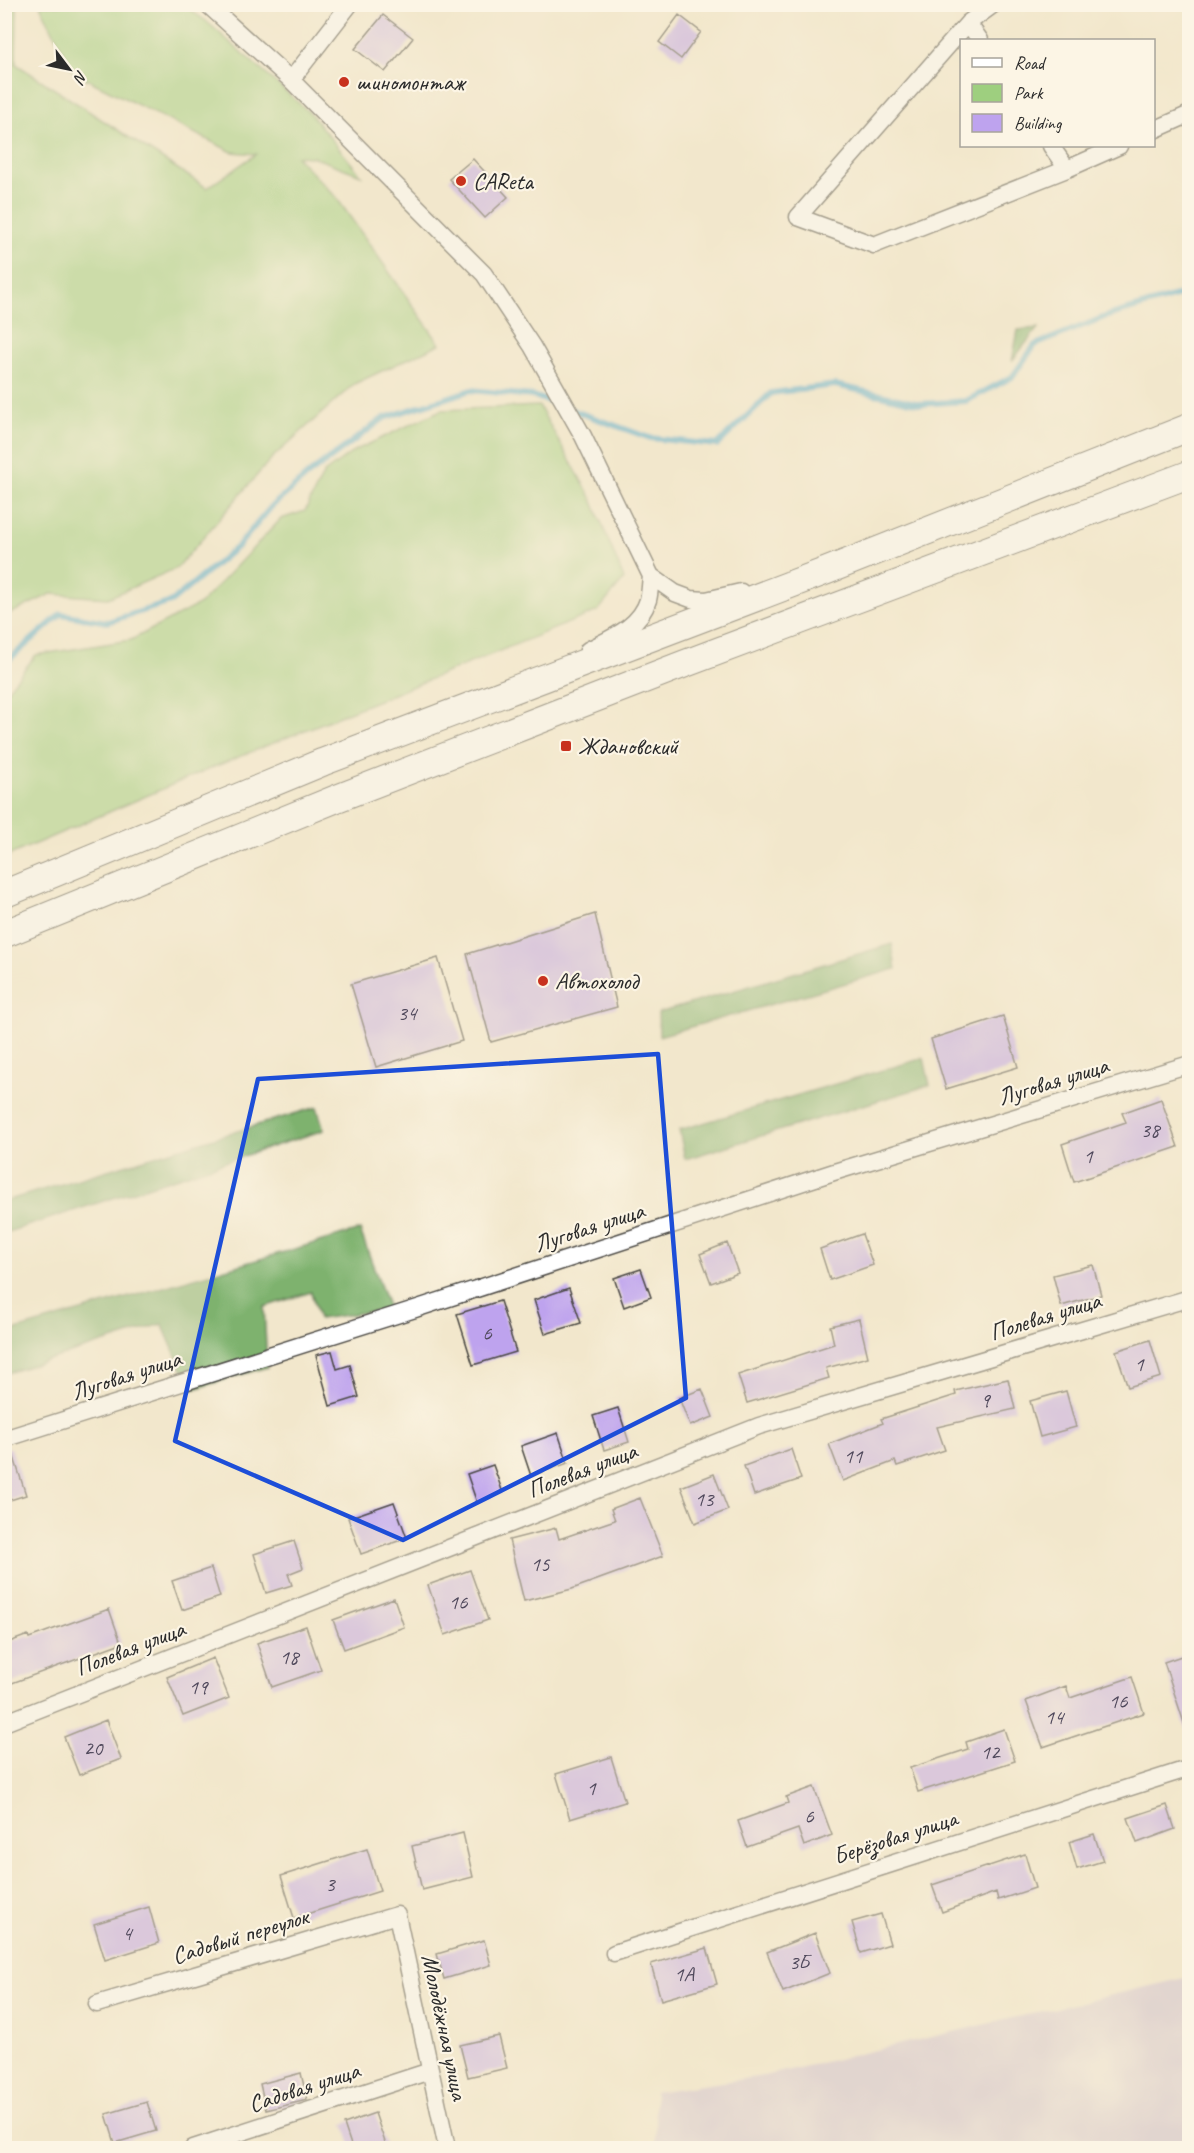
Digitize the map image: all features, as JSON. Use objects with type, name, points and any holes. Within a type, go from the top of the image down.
[{"type":"main road","points":[[4,894],[323,762],[826,571],[1190,427]]},
{"type":"main road","points":[[4,934],[349,794],[684,664],[1190,474]]},
{"type":"street","points":[[207,4],[291,80],[484,273],[532,346],[583,436],[651,576],[675,593],[691,599],[706,600],[826,571]]},
{"type":"street","points":[[291,80],[350,4]]},
{"type":"street","points":[[994,4],[968,23],[798,217],[874,244],[1067,169],[1117,147]]},
{"type":"street","points":[[968,23],[979,39]]},
{"type":"street","points":[[1155,130],[1190,114]]},
{"type":"street","points":[[1052,147],[1067,169]]},
{"type":"street","points":[[532,682],[630,627],[640,617],[648,601],[651,576]]},
{"type":"street","name":"Луговая улица","points":[[4,1439],[823,1176],[1190,1064]]},
{"type":"street","name":"Полевая улица","points":[[4,1723],[759,1426],[1190,1298]]},
{"type":"street","name":"Берёзовая улица","points":[[614,1953],[1190,1768]]},
{"type":"street","name":"Садовый переулок","points":[[97,2004],[397,1915]]},
{"type":"street","name":"Молодёжная улица","points":[[397,1915],[447,2148]]},
{"type":"street","name":"Садовая улица","points":[[193,2148],[430,2071]]},
{"type":"highlighted area","points":[[658,1054],[686,1398],[403,1540],[175,1441],[258,1079]]},
{"type":"shaded area","points":[[1189,1977],[1189,2148],[655,2148],[655,2092],[764,2076]]},
{"type":"green space","points":[[4,5],[17,5],[16,64],[207,188],[256,154],[232,152],[74,73],[40,5],[183,5],[206,21],[310,113],[361,175],[313,157],[296,156],[336,197],[440,344],[354,384],[271,459],[177,568],[108,598],[51,594],[5,616]]},
{"type":"green space","points":[[1038,328],[1012,361],[1018,330]]},
{"type":"green space","points":[[539,406],[592,499],[624,579],[598,611],[204,771],[5,857],[5,693],[36,655],[131,640],[200,604],[281,519],[305,511],[324,473],[354,451],[441,410]]},
{"type":"green space","points":[[892,944],[896,969],[659,1036],[658,1013]]},
{"type":"green space","points":[[924,1058],[930,1085],[685,1159],[679,1130]]},
{"type":"green space","points":[[317,1107],[324,1130],[5,1233],[5,1201]]},
{"type":"green space","points":[[360,1230],[389,1309],[319,1319],[311,1292],[264,1307],[267,1367],[191,1390],[162,1324],[5,1374],[5,1333]]},
{"type":"building","points":[[383,15],[413,38],[385,72],[355,49]]},
{"type":"building","points":[[679,15],[701,32],[681,59],[659,42]]},
{"type":"building","points":[[473,159],[508,197],[485,218],[449,179]]},
{"type":"building","name":"Автохолод","points":[[595,914],[617,1007],[491,1042],[467,954]]},
{"type":"building","points":[[438,958],[462,1041],[376,1067],[351,984]]},
{"type":"building","points":[[1003,1016],[1018,1067],[946,1089],[931,1039]]},
{"type":"building","points":[[1161,1099],[1178,1147],[1074,1182],[1062,1144],[1126,1122],[1122,1113]]},
{"type":"building","points":[[862,1234],[873,1265],[830,1280],[820,1249]]},
{"type":"building","points":[[727,1243],[738,1273],[711,1283],[700,1254]]},
{"type":"building","points":[[1093,1265],[1101,1295],[1061,1306],[1053,1275]]},
{"type":"building","points":[[641,1269],[651,1297],[624,1307],[614,1278]]},
{"type":"building","points":[[569,1288],[581,1323],[545,1334],[534,1300]]},
{"type":"building","points":[[500,1301],[516,1352],[473,1365],[457,1314]]},
{"type":"building","points":[[859,1319],[868,1357],[826,1368],[829,1378],[747,1403],[738,1375],[834,1344],[830,1326]]},
{"type":"building","points":[[1150,1340],[1161,1377],[1128,1387],[1116,1351]]},
{"type":"building","points":[[332,1351],[337,1369],[350,1365],[359,1397],[330,1406],[316,1355]]},
{"type":"building","points":[[1008,1379],[1015,1409],[937,1427],[945,1450],[897,1466],[895,1461],[843,1481],[829,1444],[883,1423],[881,1419],[956,1395],[955,1391]]},
{"type":"building","points":[[702,1389],[713,1417],[690,1426],[679,1398]]},
{"type":"building","points":[[1066,1391],[1076,1427],[1040,1437],[1030,1401]]},
{"type":"building","points":[[618,1408],[629,1442],[604,1450],[593,1416]]},
{"type":"building","points":[[558,1433],[568,1463],[531,1476],[521,1446]]},
{"type":"building","points":[[11,1448],[26,1495],[4,1502],[4,1449]]},
{"type":"building","points":[[791,1449],[801,1479],[754,1495],[744,1466]]},
{"type":"building","points":[[493,1465],[503,1493],[477,1503],[467,1474]]},
{"type":"building","points":[[714,1474],[728,1510],[695,1523],[681,1487]]},
{"type":"building","points":[[640,1498],[663,1556],[572,1589],[524,1601],[509,1540],[556,1528],[559,1539],[615,1520],[611,1509]]},
{"type":"building","points":[[394,1502],[407,1538],[361,1554],[348,1518]]},
{"type":"building","points":[[294,1541],[303,1568],[288,1574],[292,1585],[266,1593],[254,1554]]},
{"type":"building","points":[[211,1568],[220,1597],[182,1610],[172,1581]]},
{"type":"building","points":[[470,1570],[488,1620],[445,1635],[428,1585]]},
{"type":"building","points":[[394,1598],[404,1627],[344,1649],[333,1620]]},
{"type":"building","points":[[109,1609],[121,1643],[4,1686],[4,1644],[28,1635],[29,1638]]},
{"type":"building","points":[[306,1626],[321,1670],[272,1687],[257,1643]]},
{"type":"building","points":[[1190,1653],[1190,1729],[1186,1729],[1164,1662]]},
{"type":"building","points":[[213,1658],[229,1698],[183,1716],[167,1677]]},
{"type":"building","points":[[1132,1677],[1144,1713],[1043,1747],[1026,1701],[1066,1686],[1070,1698]]},
{"type":"building","points":[[106,1720],[121,1759],[79,1775],[64,1737]]},
{"type":"building","points":[[1004,1729],[1015,1761],[918,1792],[910,1768],[968,1749],[966,1742]]},
{"type":"building","points":[[611,1757],[625,1802],[570,1819],[556,1774]]},
{"type":"building","points":[[814,1787],[832,1835],[804,1846],[798,1829],[747,1847],[738,1821],[788,1803],[786,1797]]},
{"type":"building","points":[[1167,1805],[1175,1829],[1137,1843],[1128,1818]]},
{"type":"building","points":[[463,1833],[473,1877],[422,1890],[412,1846]]},
{"type":"building","points":[[1094,1834],[1103,1861],[1077,1869],[1069,1842]]},
{"type":"building","points":[[367,1849],[380,1891],[294,1918],[281,1876]]},
{"type":"building","points":[[1025,1854],[1035,1888],[998,1900],[996,1892],[942,1912],[932,1885]]},
{"type":"building","points":[[149,1907],[159,1943],[105,1960],[94,1924]]},
{"type":"building","points":[[881,1914],[890,1944],[861,1953],[852,1922]]},
{"type":"building","points":[[815,1933],[830,1973],[783,1992],[767,1952]]},
{"type":"building","points":[[484,1940],[491,1965],[444,1979],[437,1954]]},
{"type":"building","points":[[707,1948],[717,1984],[661,2000],[651,1964]]},
{"type":"building","points":[[499,2036],[507,2068],[468,2077],[460,2045]]},
{"type":"building","points":[[301,2073],[307,2100],[266,2110],[260,2084]]},
{"type":"building","points":[[147,2102],[156,2131],[115,2143],[106,2114]]},
{"type":"building","points":[[375,2113],[387,2148],[352,2148],[344,2124]]},
{"type":"waterway","points":[[572,410],[650,438],[717,445],[771,393],[835,385],[920,404],[966,401],[1012,377],[1035,345],[1107,316],[1190,292]]},
{"type":"waterway","points":[[4,664],[61,614],[107,622],[171,602],[238,546],[272,506],[309,474],[384,418],[471,390],[533,396],[563,406]]},
{"type":"place","name":"шиномонтаж","points":[[344,82]]},
{"type":"place","name":"CAReta","points":[[461,181]]},
{"type":"place","name":"Ждановский","points":[[566,746]]},
{"type":"place","name":"Автохолод","points":[[543,981]]}]
